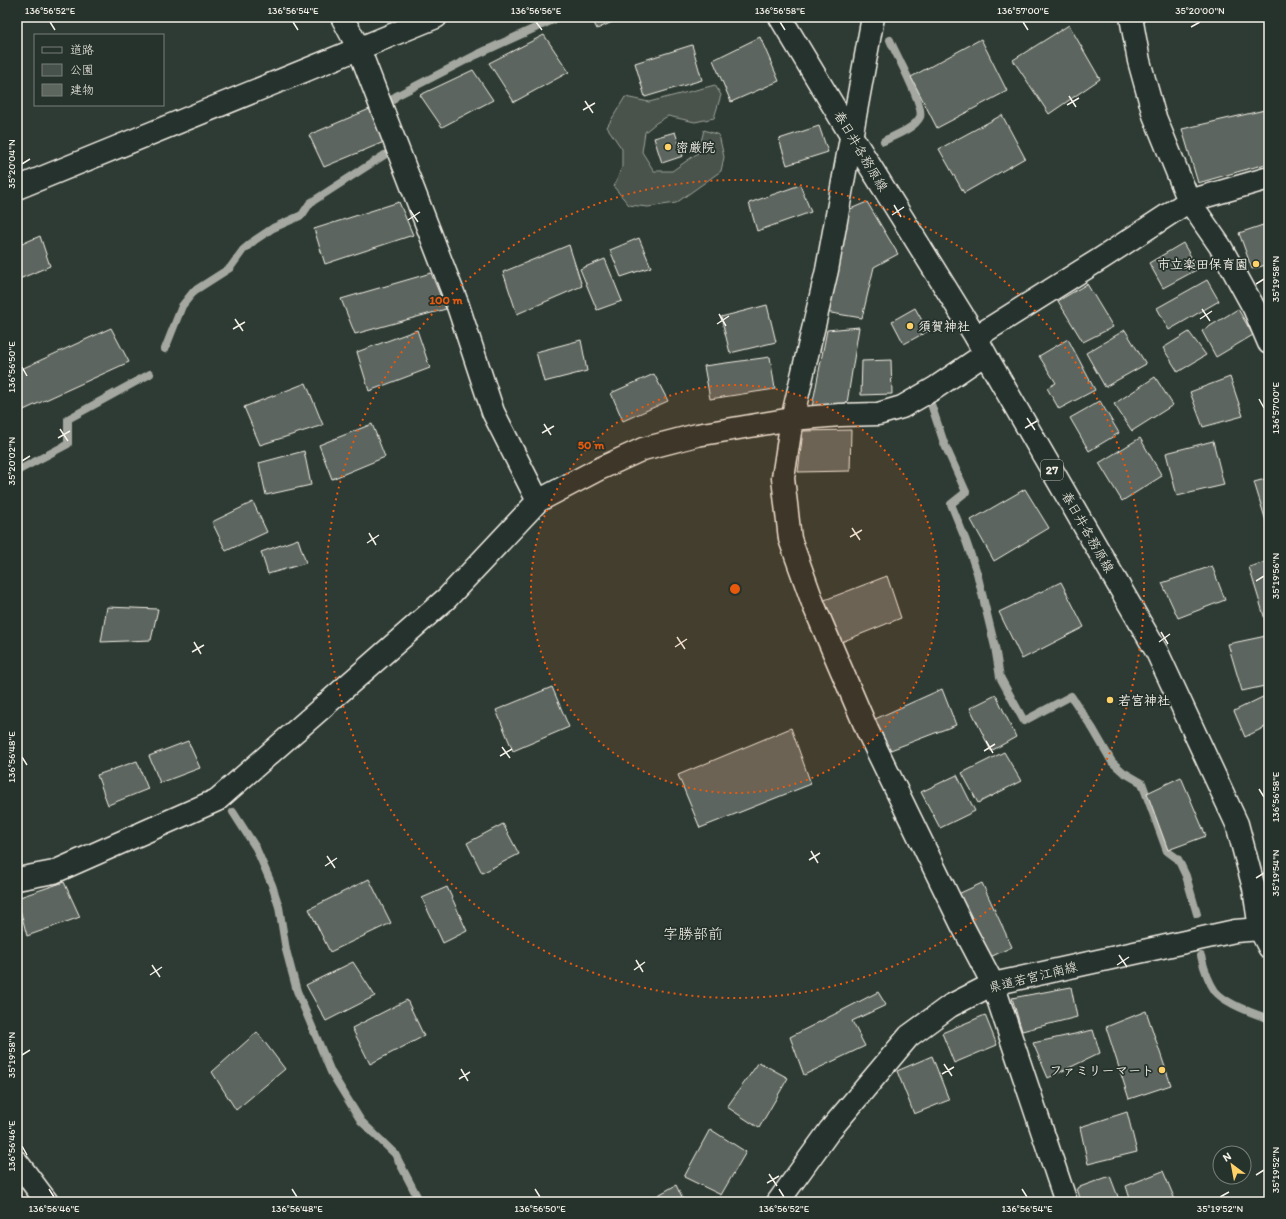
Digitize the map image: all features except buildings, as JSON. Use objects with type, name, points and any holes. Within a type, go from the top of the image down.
[{"type":"street","points":[[342,17],[359,49],[457,303],[493,412],[538,501]]},
{"type":"street","points":[[17,188],[436,17]]},
{"type":"street","name":"春日井各務原線","points":[[780,17],[980,346],[1157,652],[1237,824],[1266,934]]},
{"type":"street","points":[[873,17],[827,270],[792,419],[783,478],[790,539],[814,606],[868,732],[962,925],[993,984],[1066,1202]]},
{"type":"street","points":[[1131,17],[1139,61],[1154,115],[1189,201],[1220,246],[1254,308],[1269,343]]},
{"type":"street","points":[[17,879],[54,872],[217,800],[447,598],[538,501],[597,470],[643,449],[697,434],[792,419],[840,415],[878,414],[902,407],[935,388],[980,346],[1102,258],[1189,201],[1269,178]]},
{"type":"street","name":"県道若宮江南線","points":[[778,1202],[830,1130],[909,1036],[950,1006],[993,984],[1235,931],[1266,934]]},
{"type":"street","points":[[17,1162],[47,1202]]},
{"type":"green space","points":[[715,85],[721,95],[714,118],[695,122],[668,116],[645,132],[642,152],[654,171],[672,171],[698,153],[704,130],[719,135],[724,157],[721,171],[676,203],[648,207],[629,205],[614,187],[622,167],[622,149],[607,127],[625,97],[649,102]]},
{"type":"waterway","points":[[391,110],[389,104],[396,96],[476,55],[555,19],[555,17]]},
{"type":"waterway","points":[[884,141],[909,128],[920,117],[918,102],[914,91],[890,40]]},
{"type":"waterway","points":[[165,349],[182,306],[194,291],[230,268],[243,250],[255,240],[273,228],[302,215],[310,203],[386,154]]},
{"type":"waterway","points":[[17,471],[68,444],[68,419],[150,374]]},
{"type":"waterway","points":[[930,401],[944,443],[966,492],[951,504],[977,573],[995,647],[1000,677],[1024,721],[1071,696],[1093,729],[1112,762],[1123,772],[1142,783],[1167,851],[1178,859],[1186,876],[1197,914]]},
{"type":"waterway","points":[[233,812],[256,848],[272,885],[279,907],[286,950],[297,991],[331,1072],[361,1121],[395,1154],[420,1202]]},
{"type":"waterway","points":[[1201,956],[1210,983],[1219,995],[1225,1000],[1239,1007],[1267,1018]]},
{"type":"place","name":"密厳院","points":[[668,147]]},
{"type":"place","name":"市立楽田保育園","points":[[1256,264]]},
{"type":"place","name":"須賀神社","points":[[910,326]]},
{"type":"place","name":"若宮神社","points":[[1110,700]]},
{"type":"place","name":"ファミリーマート","points":[[1162,1070]]},
{"type":"district","name":"字勝部前","points":[[693,934]]}]
